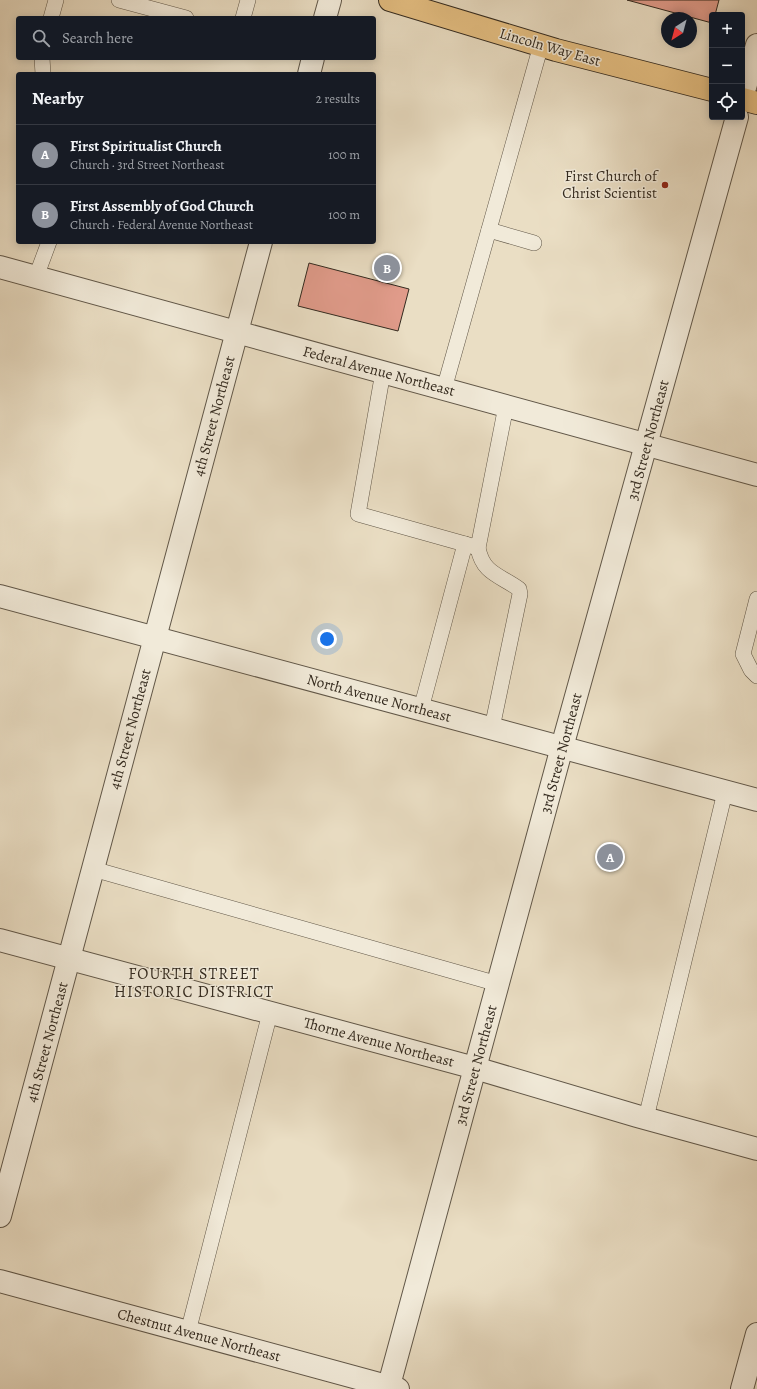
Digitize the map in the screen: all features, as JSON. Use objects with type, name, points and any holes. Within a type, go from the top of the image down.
[{"type":"main road","name":"Lincoln Way East","points":[[390,0],[540,45],[709,89]]},
{"type":"main road","points":[[745,100],[757,103]]},
{"type":"street","points":[[326,16],[330,0]]},
{"type":"street","points":[[745,88],[757,45]]},
{"type":"street","points":[[310,72],[312,60]]},
{"type":"street","name":"3rd Street Northeast","points":[[392,1388],[475,1068],[562,747],[736,120]]},
{"type":"street","name":"4th Street Northeast","points":[[0,1216],[236,332],[261,244]]},
{"type":"street","name":"Federal Avenue Northeast","points":[[0,267],[757,475]]},
{"type":"street","name":"North Avenue Northeast","points":[[0,596],[757,800]]},
{"type":"street","name":"Thorne Avenue Northeast","points":[[0,940],[475,1068],[757,1149]]},
{"type":"street","name":"Chestnut Avenue Northeast","points":[[0,1281],[392,1388]]},
{"type":"street","points":[[742,1389],[757,1334]]},
{"type":"lane","points":[[52,16],[56,0]]},
{"type":"lane","points":[[119,0],[179,16]]},
{"type":"lane","points":[[244,16],[248,0]]},
{"type":"lane","points":[[444,389],[540,45]]},
{"type":"lane","points":[[42,60],[43,72]]},
{"type":"lane","points":[[489,230],[534,243]]},
{"type":"lane","points":[[36,277],[48,244]]},
{"type":"lane","points":[[383,372],[358,514],[471,546],[485,566],[500,578],[519,589],[520,594],[492,728]]},
{"type":"lane","points":[[421,709],[471,546],[506,406]]},
{"type":"lane","points":[[757,599],[743,654],[751,670],[757,676]]},
{"type":"lane","points":[[646,1118],[725,792]]},
{"type":"lane","points":[[93,869],[498,984]]},
{"type":"lane","points":[[188,1332],[270,1013]]},
{"type":"building","points":[[627,0],[719,0],[716,12],[709,12],[709,22],[697,19],[697,12],[671,12]]},
{"type":"building","points":[[309,263],[409,289],[398,331],[298,306]]},
{"type":"place","name":"First Church of Christ Scientist","points":[[665,185]]},
{"type":"place","name":"First Assembly of God Church","points":[[387,268]]},
{"type":"place","name":"First Spiritualist Church","points":[[610,857]]},
{"type":"district","name":"FOURTH STREET HISTORIC DISTRICT","points":[[194,983]]}]
